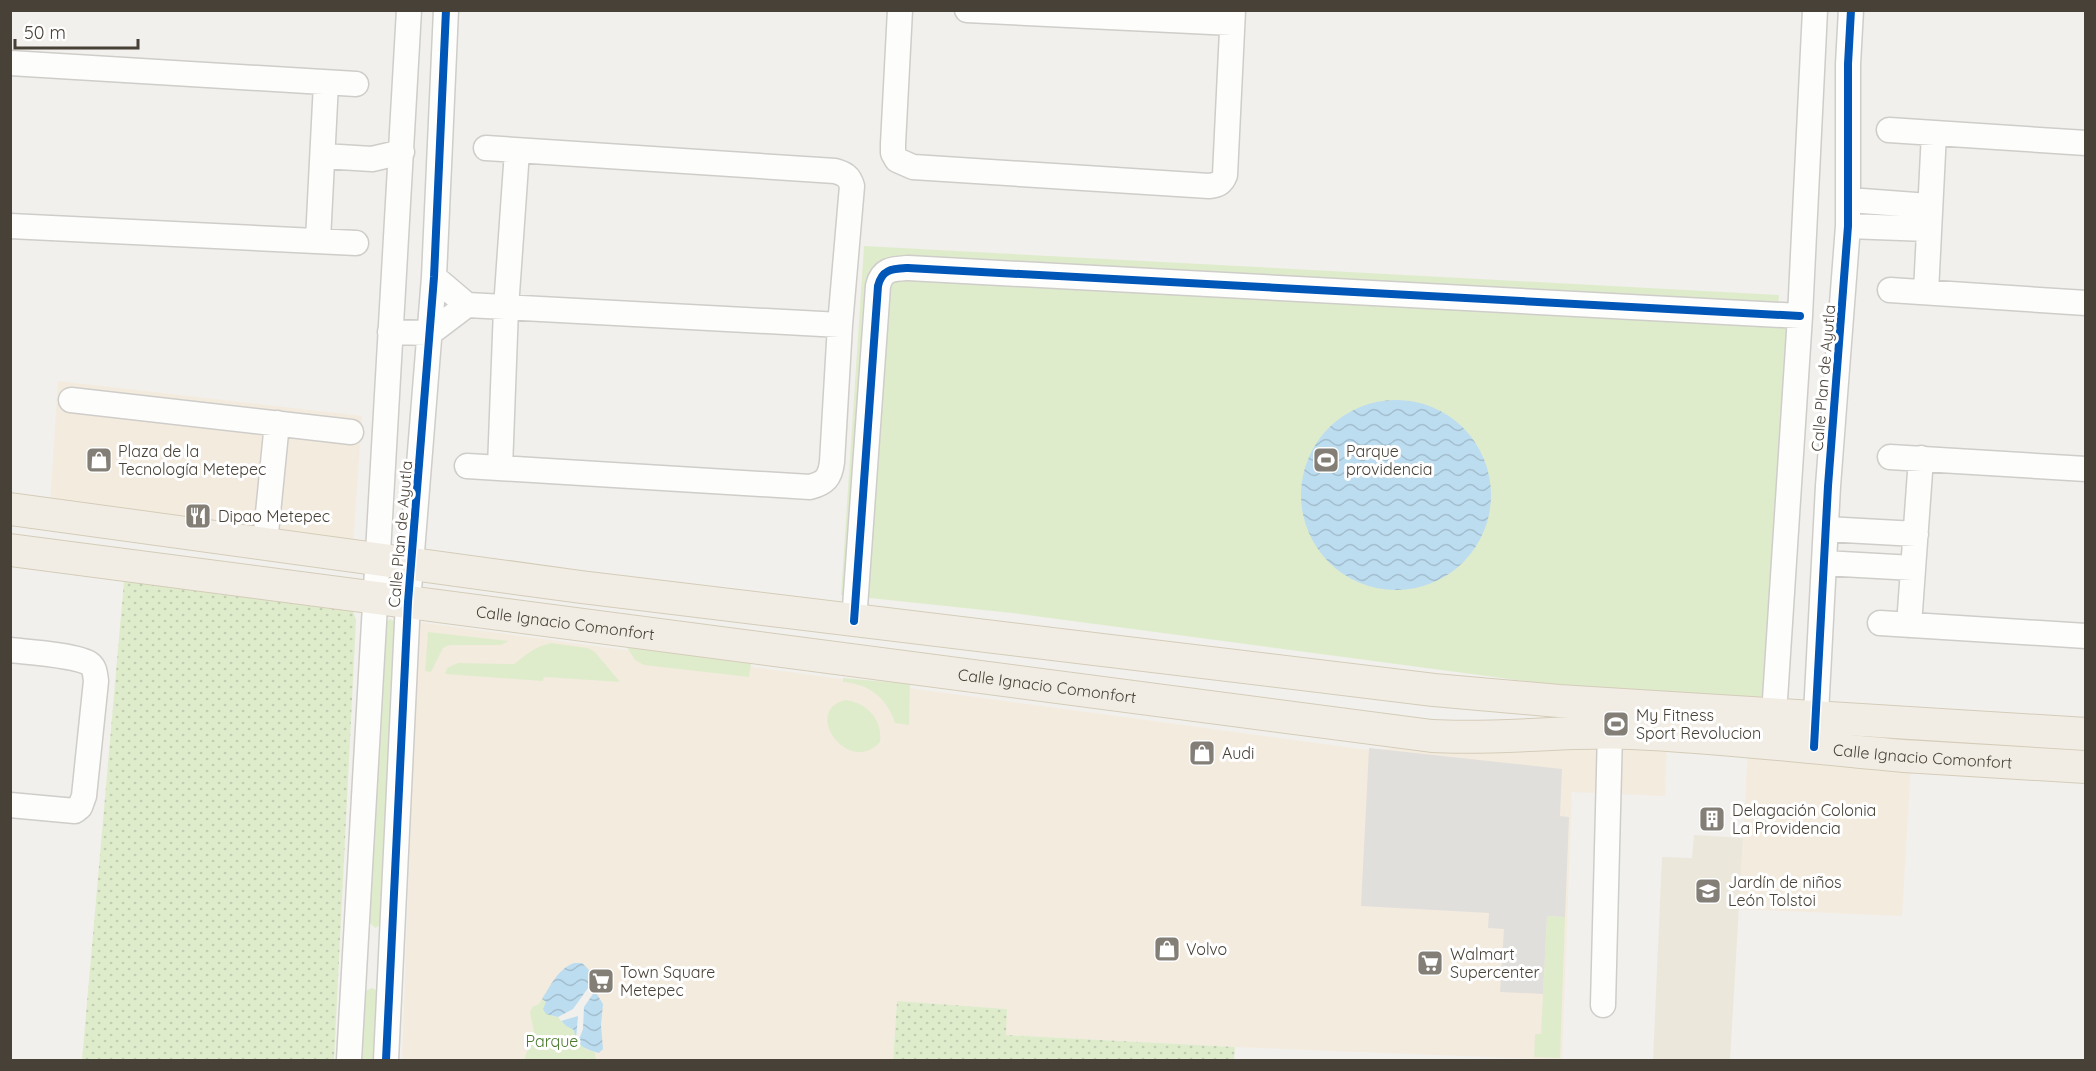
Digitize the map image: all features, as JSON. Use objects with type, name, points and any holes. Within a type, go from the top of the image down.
[{"type":"main road","name":"Calle Ignacio Comonfort","points":[[10,509],[581,587],[1434,690],[1559,701],[1773,729],[1814,747],[1905,756],[2085,767]]},
{"type":"main road","name":"Calle Ignacio Comonfort","points":[[10,549],[375,599],[1432,736],[1474,738],[1610,732],[1708,737],[1773,729],[1816,717],[2085,734]]},
{"type":"street","points":[[900,10],[893,153],[903,164],[913,167],[1209,186],[1218,185],[1223,181],[1232,17],[967,10]]},
{"type":"street","points":[[408,19],[445,20]]},
{"type":"street","name":"Calle Plan de Ayutla","points":[[349,1060],[408,19]]},
{"type":"street","name":"Calle Plan de Ayutla","points":[[1773,729],[1800,316],[1815,19],[1850,20],[1848,226],[1828,486],[1814,747]]},
{"type":"street","name":"Calle Plan de Ayutla","points":[[386,1060],[408,602],[434,277],[445,20]]},
{"type":"street","points":[[10,63],[356,84]]},
{"type":"street","points":[[1813,63],[1848,64]]},
{"type":"street","points":[[318,240],[326,83]]},
{"type":"street","points":[[1890,130],[2085,143]]},
{"type":"street","points":[[1926,292],[1934,133]]},
{"type":"street","points":[[467,466],[810,487],[821,484],[830,476],[832,462],[840,326],[852,186],[845,174],[836,171],[486,148]]},
{"type":"street","points":[[500,468],[506,308],[517,151]]},
{"type":"street","points":[[322,163],[372,166],[402,152]]},
{"type":"street","points":[[372,166],[399,185]]},
{"type":"street","points":[[1849,200],[1929,218]]},
{"type":"street","points":[[1848,226],[1929,218]]},
{"type":"street","points":[[10,226],[356,243]]},
{"type":"street","points":[[854,621],[878,286],[880,278],[889,270],[908,268],[1800,316]]},
{"type":"street","points":[[434,277],[466,305],[840,326]]},
{"type":"street","points":[[1890,290],[2085,303]]},
{"type":"street","points":[[390,332],[430,333],[466,305]]},
{"type":"street","points":[[386,394],[425,395]]},
{"type":"street","points":[[71,400],[351,432]]},
{"type":"street","points":[[265,543],[277,423]]},
{"type":"street","points":[[1890,457],[2085,469]]},
{"type":"street","points":[[1910,626],[1921,459]]},
{"type":"street","points":[[1790,483],[1828,486]]},
{"type":"street","points":[[1786,547],[1825,547],[1916,534]]},
{"type":"street","points":[[1825,547],[1913,568]]},
{"type":"street","points":[[1880,623],[2085,636]]},
{"type":"street","points":[[10,650],[78,659],[89,663],[94,669],[96,681],[84,796],[80,807],[75,811],[65,812],[10,805]]},
{"type":"street","points":[[1603,1005],[1610,732]]},
{"type":"street","points":[[356,941],[392,943]]},
{"type":"street","points":[[355,975],[391,977]]},
{"type":"shaded area","points":[[58,381],[362,416],[353,545],[50,505]]},
{"type":"shaded area","points":[[418,622],[1368,750],[1574,735],[1912,748],[1902,916],[1739,909],[1748,748],[1667,743],[1665,796],[1572,792],[1562,1060],[1006,1035],[1006,1009],[897,1001],[893,1060],[402,1060]]},
{"type":"shaded area","points":[[1369,748],[1562,769],[1560,816],[1569,817],[1565,917],[1547,916],[1543,994],[1500,992],[1504,929],[1488,928],[1489,913],[1361,906]]},
{"type":"shaded area","points":[[1694,835],[1743,838],[1730,1060],[1653,1060],[1662,857],[1692,858]]},
{"type":"green space","name":"Parque providencia","points":[[864,246],[1779,295],[1777,326],[1786,326],[1770,699],[1569,687],[1012,613],[841,595]]},
{"type":"green space","points":[[124,581],[353,611],[356,620],[334,1060],[82,1060]]},
{"type":"green space","points":[[390,619],[396,622],[382,924],[375,928],[369,922],[383,624]]},
{"type":"green space","points":[[428,632],[509,641],[501,645],[450,645],[443,648],[431,672],[425,671]]},
{"type":"green space","points":[[551,643],[588,648],[595,652],[620,682],[544,677],[543,681],[445,674],[447,668],[458,663],[514,664],[535,649]]},
{"type":"green space","points":[[626,646],[751,664],[749,677],[644,665],[635,660]]},
{"type":"green space","points":[[843,678],[910,684],[909,725],[895,723],[887,706],[876,694],[861,686],[843,682]]},
{"type":"green space","points":[[845,700],[867,708],[879,726],[880,742],[868,751],[855,752],[844,747],[834,738],[829,727],[828,716],[833,706]]},
{"type":"green space","points":[[1547,916],[1565,917],[1560,1058],[1534,1057],[1535,1034],[1541,1034]]},
{"type":"green space","points":[[372,988],[378,991],[375,1060],[362,1060],[365,994]]},
{"type":"green space","name":"Parque","points":[[542,999],[546,1002],[552,1016],[558,1017],[566,1026],[575,1030],[585,1049],[595,1052],[596,1060],[588,1058],[586,1060],[524,1060],[534,1032],[530,1013],[532,1007],[539,1004]]},
{"type":"green space","points":[[897,1001],[1007,1009],[1006,1035],[1235,1047],[1234,1060],[893,1060]]},
{"type":"water","points":[[1396,400],[1432,407],[1449,416],[1463,428],[1475,442],[1484,459],[1491,495],[1484,531],[1475,548],[1463,562],[1449,574],[1432,583],[1396,590],[1360,583],[1343,574],[1329,562],[1317,548],[1308,531],[1301,495],[1308,459],[1317,442],[1329,428],[1343,416],[1360,407]]},
{"type":"water","points":[[574,963],[582,963],[589,970],[595,991],[603,1004],[601,1025],[603,1049],[599,1053],[582,1046],[574,1030],[566,1026],[558,1017],[546,1014],[543,1009],[546,1002],[542,999],[552,983],[559,973]]},
{"type":"pier","points":[[593,984],[595,991],[584,1007],[583,1029],[580,1037],[576,1039],[578,1016],[561,1021],[558,1017],[573,1009]]},
{"type":"cycle path","points":[[386,1060],[408,602],[434,277],[446,10]]},
{"type":"cycle path","points":[[1814,747],[1828,486],[1848,226],[1848,64],[1851,10]]},
{"type":"cycle path","points":[[854,621],[878,286],[882,276],[888,271],[908,268],[1800,316]]},
{"type":"place","name":"Plaza de la Tecnología Metepec","points":[[99,460]]},
{"type":"place","name":"Parque providencia","points":[[1326,460]]},
{"type":"place","name":"Dipao Metepec","points":[[198,516]]},
{"type":"place","name":"My Fitness Sport Revolucion","points":[[1616,724]]},
{"type":"place","name":"Audi","points":[[1202,753]]},
{"type":"place","name":"Delagación Colonia La Providencia","points":[[1712,819]]},
{"type":"place","name":"Jardín de niños León Tolstoi","points":[[1708,891]]},
{"type":"place","name":"Volvo","points":[[1167,949]]},
{"type":"place","name":"Walmart Supercenter","points":[[1430,963]]},
{"type":"place","name":"Town Square Metepec","points":[[601,981]]}]
